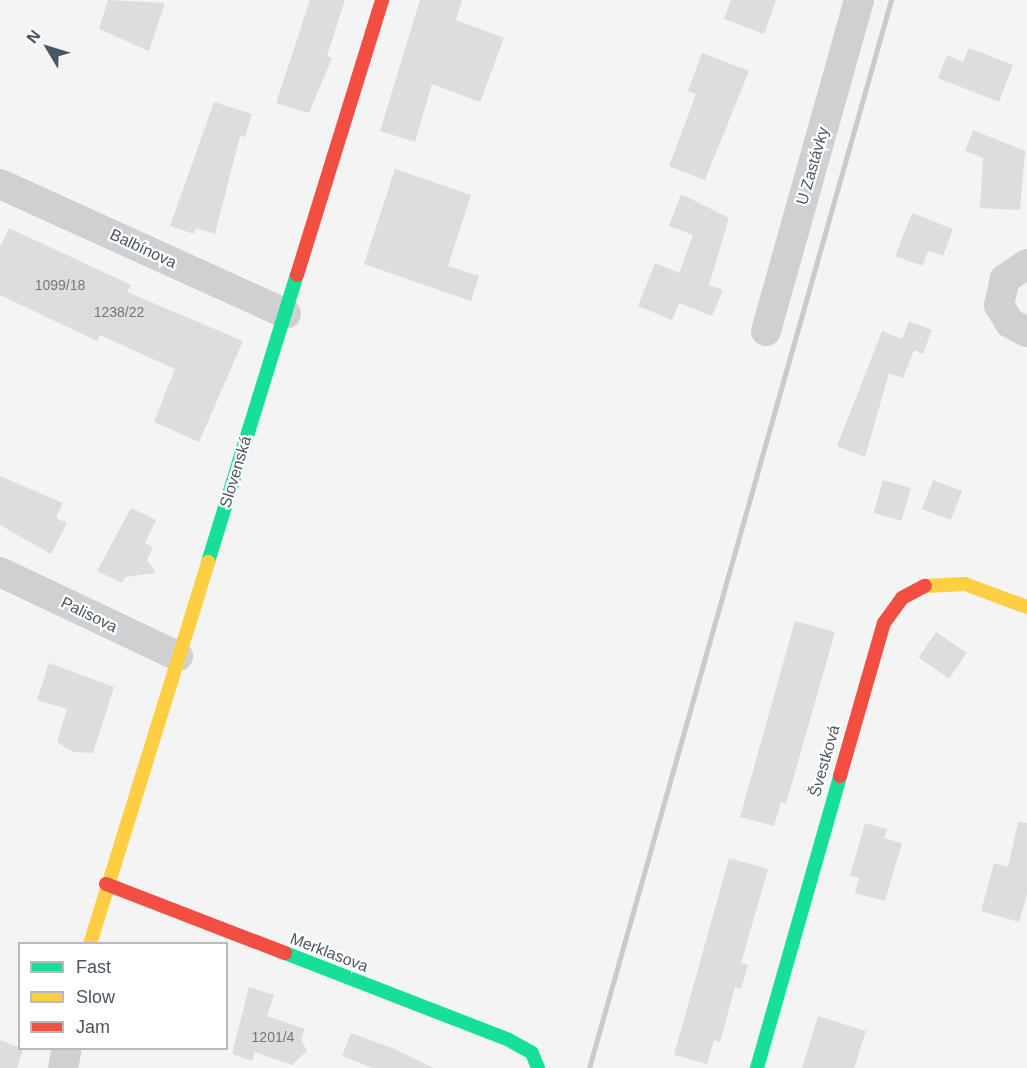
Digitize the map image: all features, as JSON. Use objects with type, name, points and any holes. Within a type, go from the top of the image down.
[{"type":"street","name":"Slovenská","points":[[91,942],[106,884],[286,314],[382,0]]},
{"type":"street","name":"U Zastávky","points":[[766,331],[859,0]]},
{"type":"street","name":"Balbínova","points":[[0,184],[286,314]]},
{"type":"street","points":[[1027,264],[1005,279],[999,305],[1010,323],[1027,332]]},
{"type":"street","name":"Palisova","points":[[0,572],[178,656]]},
{"type":"street","name":"Švestková","points":[[757,1068],[884,623],[902,598],[932,582],[965,584],[1027,607]]},
{"type":"street","name":"Merklasova","points":[[106,884],[509,1040],[537,1063]]},
{"type":"street","points":[[63,1068],[67,1050]]},
{"type":"building","points":[[108,0],[165,3],[149,51],[99,29]]},
{"type":"building","points":[[310,0],[345,0],[327,56],[332,58],[309,113],[276,103]]},
{"type":"building","points":[[420,0],[462,0],[456,20],[504,38],[480,102],[432,84],[415,142],[380,131]]},
{"type":"building","points":[[731,0],[776,0],[764,34],[724,19]]},
{"type":"building","points":[[969,48],[1013,65],[999,102],[938,78],[947,55],[963,62]]},
{"type":"building","points":[[702,53],[749,71],[705,180],[669,166],[696,94],[688,91]]},
{"type":"building","points":[[214,102],[252,114],[245,137],[240,136],[215,234],[196,228],[194,234],[170,226]]},
{"type":"building","points":[[973,130],[1025,151],[1020,210],[980,208],[983,158],[965,151]]},
{"type":"building","points":[[395,169],[471,195],[448,266],[479,276],[471,301],[364,264]]},
{"type":"building","points":[[681,194],[729,218],[709,285],[723,290],[712,316],[679,303],[672,320],[638,306],[655,263],[679,273],[693,235],[669,226]]},
{"type":"building","points":[[912,213],[953,229],[943,256],[928,251],[922,266],[895,256]]},
{"type":"building","points":[[9,228],[131,285],[127,292],[243,341],[199,442],[154,422],[175,369],[100,335],[97,341],[0,295],[0,247]]},
{"type":"building","points":[[909,321],[932,330],[923,354],[914,350],[903,378],[889,373],[865,457],[837,446],[882,331],[902,339]]},
{"type":"building","points":[[0,476],[63,503],[56,518],[67,523],[51,554],[0,525]]},
{"type":"building","points":[[883,480],[911,488],[902,521],[874,513]]},
{"type":"building","points":[[933,480],[962,491],[951,520],[922,509]]},
{"type":"building","points":[[131,508],[156,520],[145,543],[153,547],[147,560],[156,573],[125,577],[122,583],[97,571]]},
{"type":"building","points":[[795,621],[835,632],[786,804],[781,802],[774,826],[740,817]]},
{"type":"building","points":[[936,632],[967,653],[949,678],[919,658]]},
{"type":"building","points":[[49,663],[114,687],[93,753],[73,752],[57,742],[67,709],[37,700]]},
{"type":"building","points":[[1018,822],[1027,823],[1027,894],[1019,922],[981,911],[994,863],[1008,867]]},
{"type":"building","points":[[865,823],[887,829],[884,838],[902,843],[885,901],[855,893],[859,878],[850,876]]},
{"type":"building","points":[[729,858],[768,869],[741,963],[748,965],[741,989],[735,987],[720,1042],[714,1040],[707,1064],[674,1055]]},
{"type":"building","points":[[249,987],[274,995],[267,1016],[305,1029],[301,1039],[307,1051],[292,1065],[255,1052],[252,1061],[232,1054]]},
{"type":"building","points":[[818,1016],[866,1031],[854,1068],[802,1068]]},
{"type":"building","points":[[351,1033],[392,1048],[434,1068],[373,1068],[342,1056]]},
{"type":"building","points":[[0,1040],[18,1047],[18,1050],[23,1050],[17,1068],[0,1068]]},
{"type":"railway","points":[[589,1068],[891,0]]},
{"type":"traffic: fast","points":[[208,562],[297,275]]},
{"type":"traffic: fast","points":[[757,1068],[840,776]]},
{"type":"traffic: fast","points":[[285,953],[509,1040],[532,1053],[538,1068]]},
{"type":"traffic: slow","points":[[91,942],[208,562]]},
{"type":"traffic: slow","points":[[925,586],[965,584],[1027,607]]},
{"type":"traffic: jam","points":[[297,275],[382,0]]},
{"type":"traffic: jam","points":[[840,776],[884,623],[902,598],[925,586]]},
{"type":"traffic: jam","points":[[106,884],[285,953]]}]
